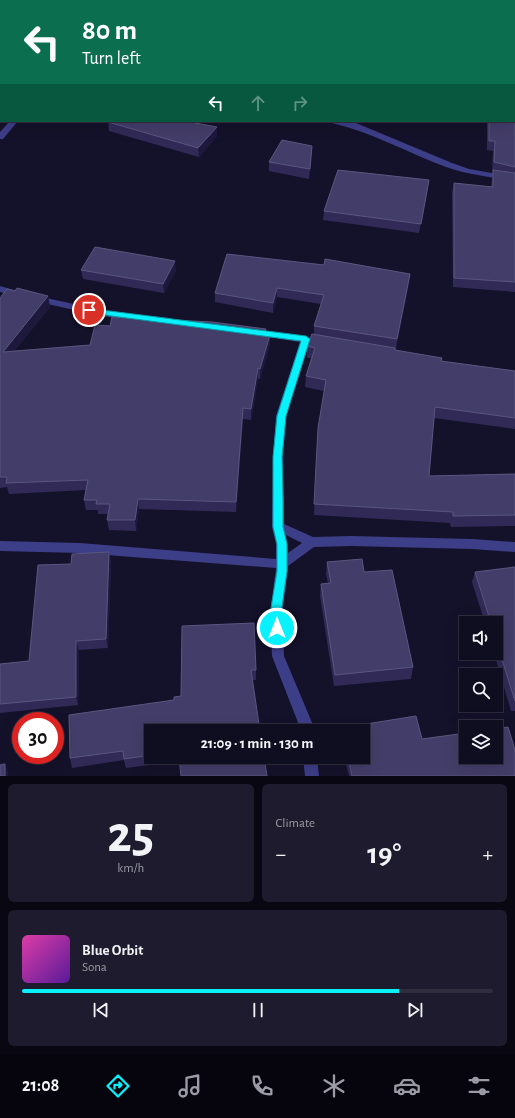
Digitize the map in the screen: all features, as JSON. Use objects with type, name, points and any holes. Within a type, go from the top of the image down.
[{"type":"street","points":[[0,137],[13,122]]},
{"type":"street","points":[[340,122],[353,125],[449,165],[468,171],[487,173],[515,179]]},
{"type":"street","points":[[0,289],[64,306],[175,322]]},
{"type":"street","points":[[244,331],[329,343]]},
{"type":"street","points":[[306,339],[282,416],[278,457],[278,527],[282,544],[282,564],[276,614],[278,656],[306,724]]},
{"type":"street","points":[[278,527],[312,542],[358,541],[472,544],[515,548]]},
{"type":"street","points":[[0,546],[80,548],[282,564],[312,542]]},
{"type":"street","points":[[311,764],[312,776]]},
{"type":"building","points":[[108,122],[195,122],[217,127],[198,148]]},
{"type":"building","points":[[489,122],[515,122],[515,167],[494,162],[495,141],[489,141]]},
{"type":"building","points":[[282,140],[312,146],[310,169],[269,162]]},
{"type":"building","points":[[338,170],[429,180],[421,224],[324,211]]},
{"type":"building","points":[[493,170],[515,173],[515,282],[454,278],[454,183],[493,187]]},
{"type":"building","points":[[95,247],[175,261],[163,284],[81,270]]},
{"type":"building","points":[[227,254],[324,265],[325,259],[410,274],[397,339],[314,326],[324,295],[277,288],[273,303],[215,293]]},
{"type":"building","points":[[17,288],[48,296],[3,352],[90,345],[95,325],[110,326],[112,317],[212,322],[266,329],[264,334],[270,335],[260,369],[258,368],[251,409],[243,408],[236,502],[138,499],[135,520],[107,520],[110,504],[96,504],[97,500],[84,500],[88,480],[6,483],[7,477],[0,477],[0,298],[7,289],[15,291]]},
{"type":"building","points":[[312,334],[395,348],[395,350],[442,358],[441,361],[515,371],[515,418],[435,407],[429,476],[515,474],[515,515],[453,516],[453,512],[314,504],[318,428],[326,380],[306,376],[315,348],[307,346]]},
{"type":"building","points":[[109,552],[106,639],[76,641],[76,697],[0,704],[0,664],[29,661],[38,565],[71,564],[72,554]]},
{"type":"building","points":[[362,559],[364,572],[392,570],[413,667],[335,675],[321,584],[331,583],[327,562]]},
{"type":"building","points":[[515,567],[515,701],[502,660],[503,616],[489,616],[475,572]]},
{"type":"building","points":[[254,623],[256,670],[251,670],[259,724],[144,724],[144,756],[124,759],[123,751],[70,758],[69,715],[174,700],[174,697],[181,696],[182,626]]},
{"type":"building","points":[[416,716],[422,739],[459,734],[459,764],[503,764],[503,728],[508,727],[515,750],[515,776],[352,776],[349,764],[370,764],[370,724],[366,724]]},
{"type":"building","points":[[5,764],[5,776],[0,776],[0,765]]},
{"type":"building","points":[[180,764],[265,764],[267,776],[181,776]]},
{"type":"route","points":[[89,310],[101,313],[306,339],[282,416],[278,457],[278,527],[282,544],[282,571],[276,614],[277,628]]}]
